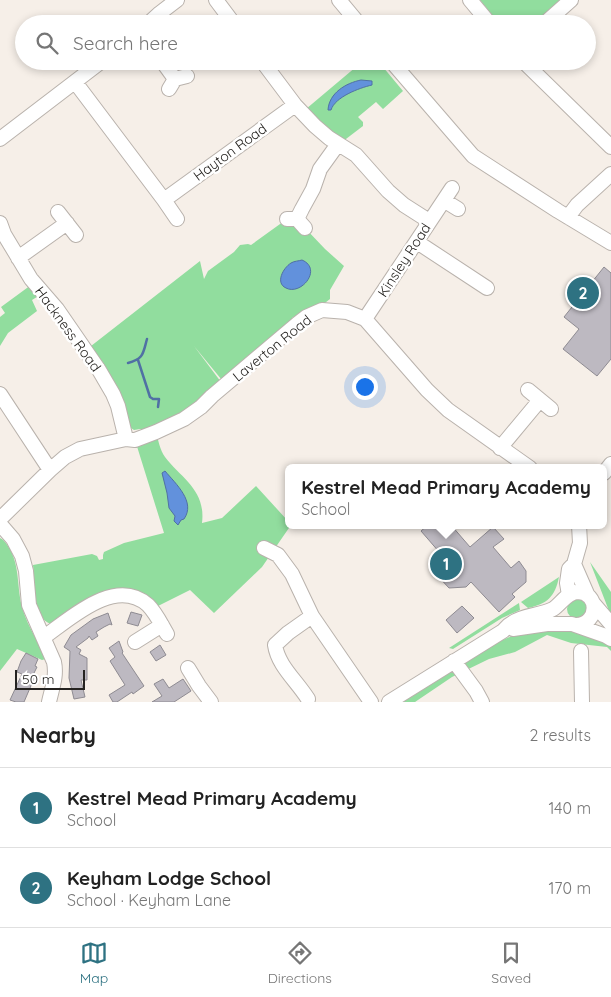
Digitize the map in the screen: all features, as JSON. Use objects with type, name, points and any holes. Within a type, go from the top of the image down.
[{"type":"street","points":[[158,15],[177,0]]},
{"type":"street","points":[[216,0],[227,15]]},
{"type":"street","points":[[339,0],[352,15]]},
{"type":"street","points":[[470,0],[482,15]]},
{"type":"street","points":[[554,15],[571,0]]},
{"type":"street","points":[[0,139],[90,70]]},
{"type":"street","points":[[169,70],[177,81]]},
{"type":"street","points":[[269,70],[295,105],[315,126],[356,155],[388,191],[404,205],[429,221]]},
{"type":"street","points":[[399,70],[474,156],[611,243]]},
{"type":"street","points":[[533,70],[611,147]]},
{"type":"street","points":[[75,82],[177,219]]},
{"type":"street","name":"Hayton Road","points":[[164,200],[295,105]]},
{"type":"street","points":[[296,222],[314,189],[320,169],[338,144]]},
{"type":"street","points":[[568,217],[611,174]]},
{"type":"street","name":"Kinsley Road","points":[[365,319],[452,188]]},
{"type":"street","points":[[444,201],[458,209]]},
{"type":"street","points":[[18,258],[62,217],[76,235]]},
{"type":"street","name":"Hackness Road","points":[[0,223],[4,234],[32,279],[57,309],[99,370],[118,406],[126,438]]},
{"type":"street","points":[[417,242],[490,290]]},
{"type":"street","name":"Laverton Road","points":[[0,519],[65,457],[80,449],[126,438],[135,440],[184,419],[201,407],[306,317],[322,310],[348,312],[365,319]]},
{"type":"street","points":[[365,319],[448,410],[524,464]]},
{"type":"street","points":[[528,390],[552,409]]},
{"type":"street","points":[[0,394],[50,470]]},
{"type":"street","points":[[500,448],[540,400]]},
{"type":"street","points":[[0,524],[13,539],[22,556],[26,571],[28,601],[53,657],[55,667],[54,682],[49,702]]},
{"type":"street","points":[[579,529],[580,543],[574,564],[569,570],[566,597],[561,606],[562,616],[566,621],[611,639]]},
{"type":"street","points":[[264,548],[278,555],[292,574],[312,616],[371,702]]},
{"type":"street","points":[[503,631],[539,625],[584,624],[590,619],[594,611],[574,564]]},
{"type":"street","points":[[389,702],[503,631],[512,622],[548,611],[566,597],[578,592],[590,599],[611,624]]},
{"type":"street","points":[[44,637],[91,604],[104,598],[116,596],[132,597],[144,602],[152,610],[165,630],[135,642]]},
{"type":"street","points":[[308,699],[282,665],[275,645],[312,616]]},
{"type":"street","points":[[581,651],[582,702]]},
{"type":"street","points":[[454,661],[482,702]]},
{"type":"street","points":[[188,668],[203,699]]},
{"type":"green space","points":[[480,0],[561,0],[545,15],[492,15]]},
{"type":"green space","points":[[352,70],[386,70],[403,91],[383,109],[376,102],[358,117],[363,122],[363,126],[342,142],[306,109]]},
{"type":"green space","points":[[287,219],[305,228],[344,266],[330,290],[330,299],[321,306],[310,307],[292,318],[297,324],[226,385],[194,346],[224,386],[156,431],[160,448],[165,457],[197,493],[202,512],[202,523],[222,518],[256,486],[285,518],[285,529],[288,529],[262,567],[214,613],[190,590],[158,606],[139,592],[51,624],[40,615],[37,607],[33,565],[92,554],[97,556],[99,560],[103,559],[104,552],[124,543],[164,533],[135,440],[155,432],[131,428],[118,388],[91,346],[200,261],[204,279],[208,271],[234,252],[240,245],[251,245]]},
{"type":"green space","points":[[31,285],[40,295],[32,300],[37,311],[8,333],[0,346],[0,317],[5,313],[1,307]]},
{"type":"green space","points":[[0,538],[8,546],[15,561],[23,610],[46,659],[42,660],[17,649],[0,671]]},
{"type":"green space","points":[[590,562],[611,592],[611,616]]},
{"type":"green space","points":[[559,577],[555,590],[545,602],[528,608],[521,602]]},
{"type":"green space","points":[[577,599],[584,602],[587,609],[584,616],[577,619],[570,616],[567,609],[570,602]]},
{"type":"green space","points":[[519,603],[520,610],[502,618],[453,649],[449,648]]},
{"type":"green space","points":[[554,629],[589,633],[611,640],[611,651],[607,647],[571,643],[547,635],[515,652],[489,659],[452,677],[415,702],[403,702],[498,642],[521,632]]},
{"type":"water","points":[[361,80],[372,81],[372,85],[342,97],[333,105],[331,110],[328,110],[331,99],[339,90],[344,86]]},
{"type":"water","points":[[302,260],[308,264],[310,269],[308,280],[298,288],[286,288],[281,283],[281,276],[285,268],[291,263]]},
{"type":"water","points":[[165,471],[183,493],[188,506],[184,519],[178,525],[174,521],[175,516],[169,508],[162,473]]},
{"type":"building","points":[[604,267],[611,273],[611,359],[597,376],[563,349],[579,329],[564,317]]},
{"type":"building","points":[[423,529],[454,529],[470,547],[491,529],[495,529],[504,539],[493,547],[511,568],[519,561],[526,571],[526,582],[512,594],[515,597],[499,612],[471,582],[466,587],[449,588],[436,574],[440,553],[421,531]]},
{"type":"building","points":[[462,606],[474,618],[457,633],[446,620]]},
{"type":"building","points":[[131,612],[142,615],[138,626],[127,623]]},
{"type":"building","points":[[108,613],[112,625],[110,624],[96,632],[98,636],[92,640],[89,636],[76,647],[81,650],[79,654],[87,658],[87,680],[81,680],[85,697],[74,699],[69,678],[70,651],[64,647],[71,635],[93,619]]},
{"type":"building","points":[[119,641],[122,653],[144,686],[133,694],[132,692],[117,702],[113,702],[109,695],[125,685],[110,661],[115,657],[109,648]]},
{"type":"building","points":[[160,645],[166,655],[156,661],[150,652]]},
{"type":"building","points":[[26,653],[38,659],[35,666],[37,667],[24,702],[16,702],[10,700],[22,674],[17,672]]},
{"type":"building","points":[[163,679],[169,688],[183,679],[191,691],[174,702],[152,702],[162,696],[154,684]]},
{"type":"waterway","points":[[128,363],[140,357],[147,339]]},
{"type":"waterway","points":[[138,360],[150,397],[159,399],[158,407]]},
{"type":"place","name":"Keyham Lodge School","points":[[583,293]]},
{"type":"place","name":"Kestrel Mead Primary Academy","points":[[446,564]]}]
